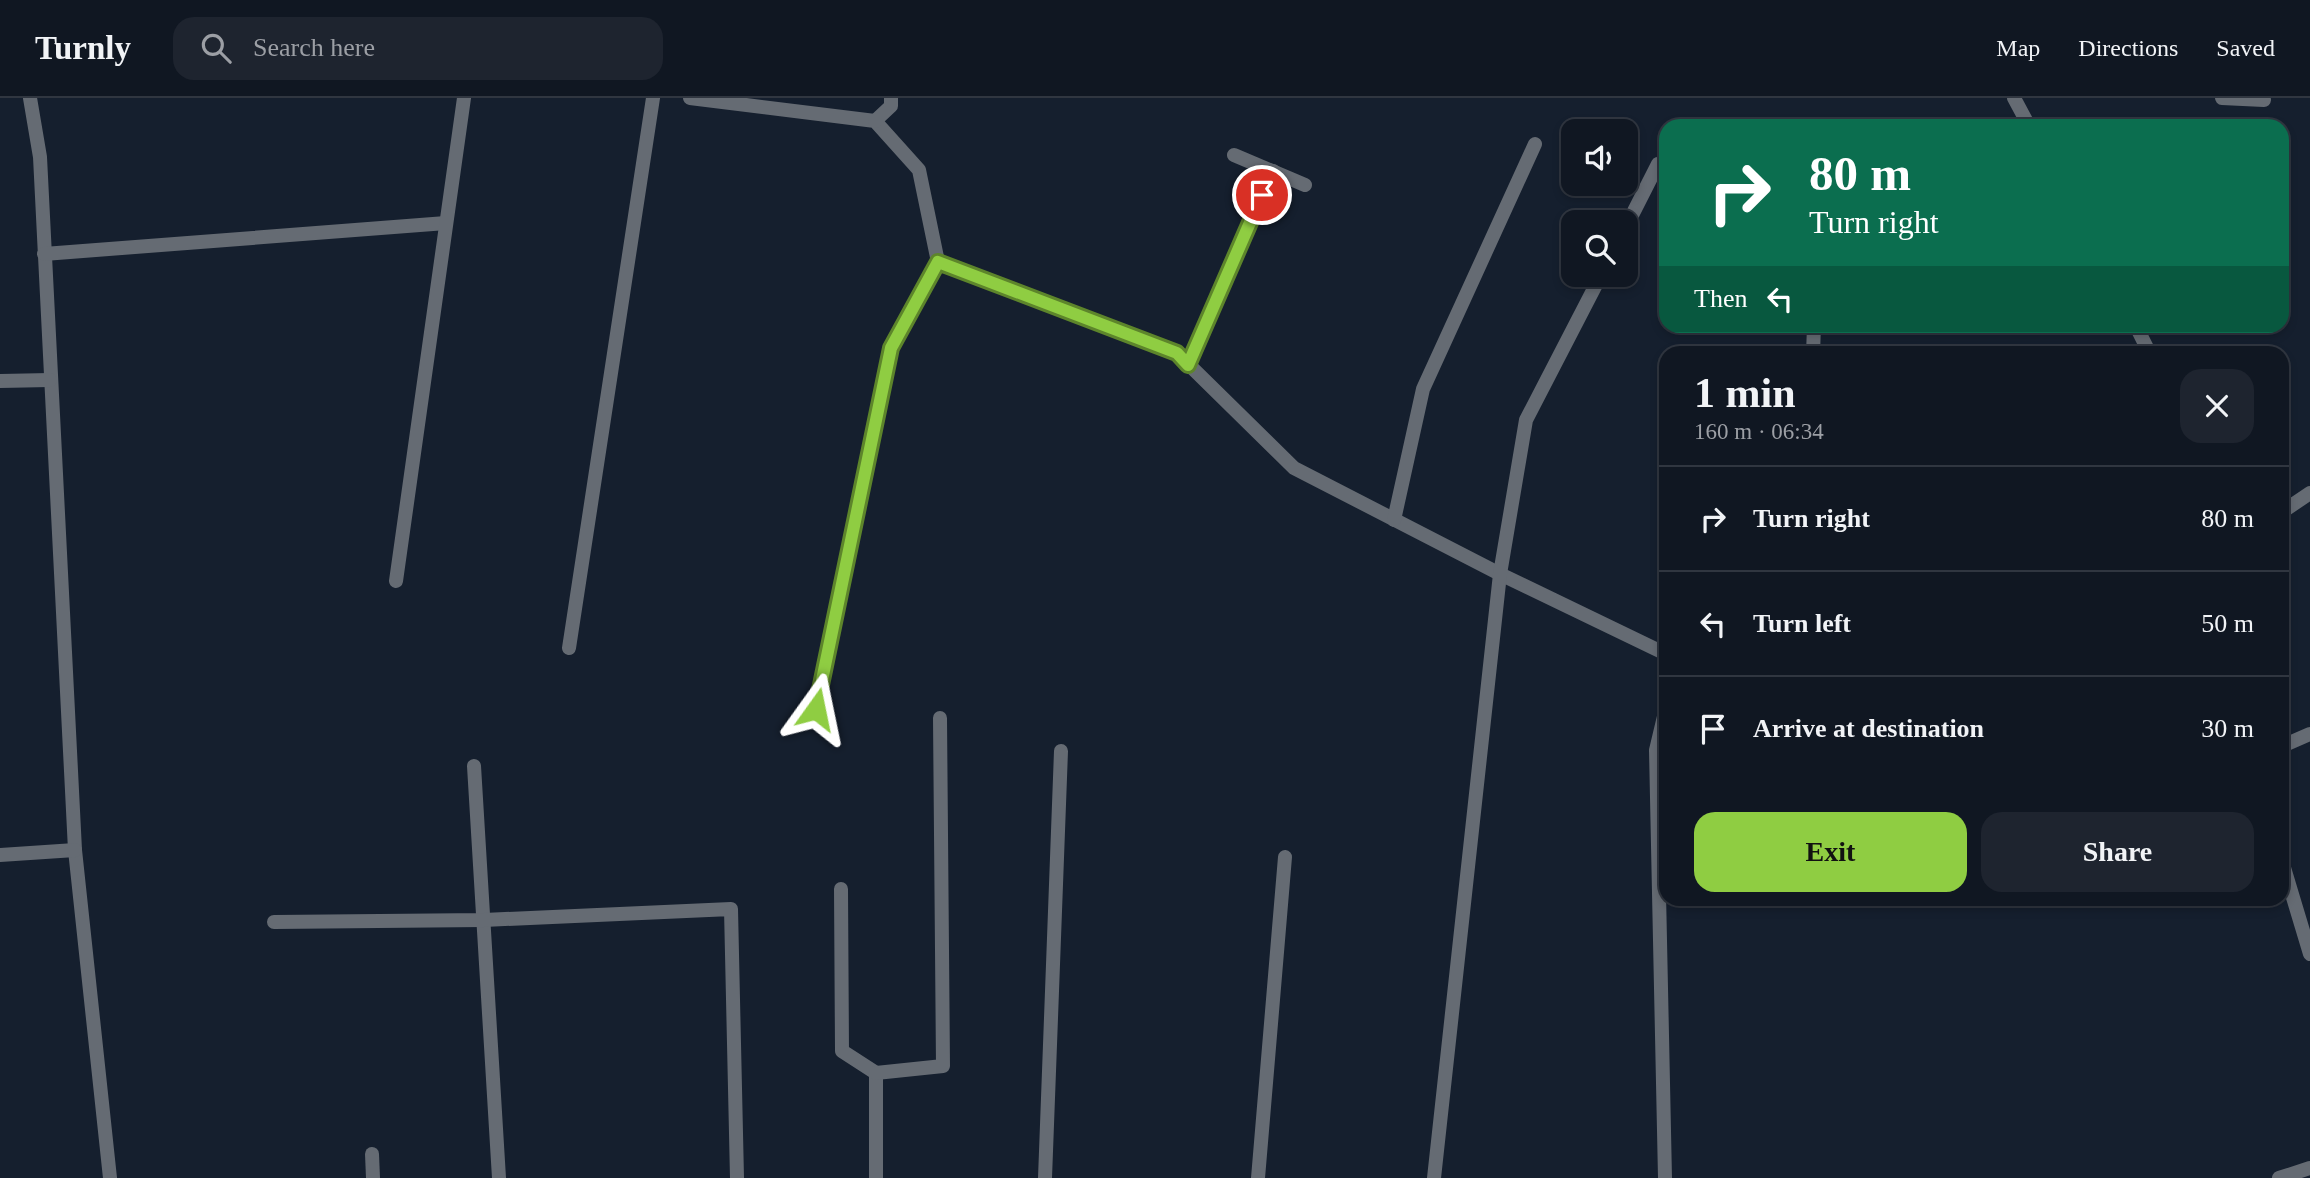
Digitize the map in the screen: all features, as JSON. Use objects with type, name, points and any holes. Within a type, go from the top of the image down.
[{"type":"street","points":[[30,98],[40,158],[75,850],[110,1178]]},
{"type":"street","points":[[396,581],[464,98]]},
{"type":"street","points":[[569,648],[653,98]]},
{"type":"street","points":[[690,98],[875,121],[919,170],[938,262],[891,348],[816,709]]},
{"type":"street","points":[[875,121],[891,106],[891,98]]},
{"type":"street","points":[[2014,98],[2025,119]]},
{"type":"street","points":[[2222,98],[2264,100]]},
{"type":"street","points":[[1394,520],[1423,390],[1535,144]]},
{"type":"street","points":[[1234,155],[1305,185]]},
{"type":"street","points":[[1635,210],[1658,164]]},
{"type":"street","points":[[1188,365],[1273,171]]},
{"type":"street","points":[[44,254],[446,223]]},
{"type":"street","points":[[938,262],[1177,353],[1294,468],[1500,574],[1659,651]]},
{"type":"street","points":[[1434,1178],[1500,574],[1526,420],[1595,287]]},
{"type":"street","points":[[0,382],[50,380]]},
{"type":"street","points":[[2289,507],[2310,493]]},
{"type":"street","points":[[841,889],[842,1051],[876,1073],[943,1066],[940,718]]},
{"type":"street","points":[[2289,743],[2310,734]]},
{"type":"street","points":[[1659,737],[1656,750],[1659,893]]},
{"type":"street","points":[[1045,1178],[1061,751]]},
{"type":"street","points":[[474,765],[499,1178]]},
{"type":"street","points":[[0,855],[75,850]]},
{"type":"street","points":[[1258,1178],[1285,857]]},
{"type":"street","points":[[2289,884],[2310,954]]},
{"type":"street","points":[[1659,906],[1665,1178]]},
{"type":"street","points":[[274,922],[484,920],[732,909],[737,1178]]},
{"type":"street","points":[[876,1073],[876,1178]]},
{"type":"street","points":[[372,1154],[373,1178]]},
{"type":"street","points":[[2279,1178],[2310,1168]]},
{"type":"route","points":[[816,709],[891,348],[938,262],[1177,353],[1188,365],[1262,195]]}]
